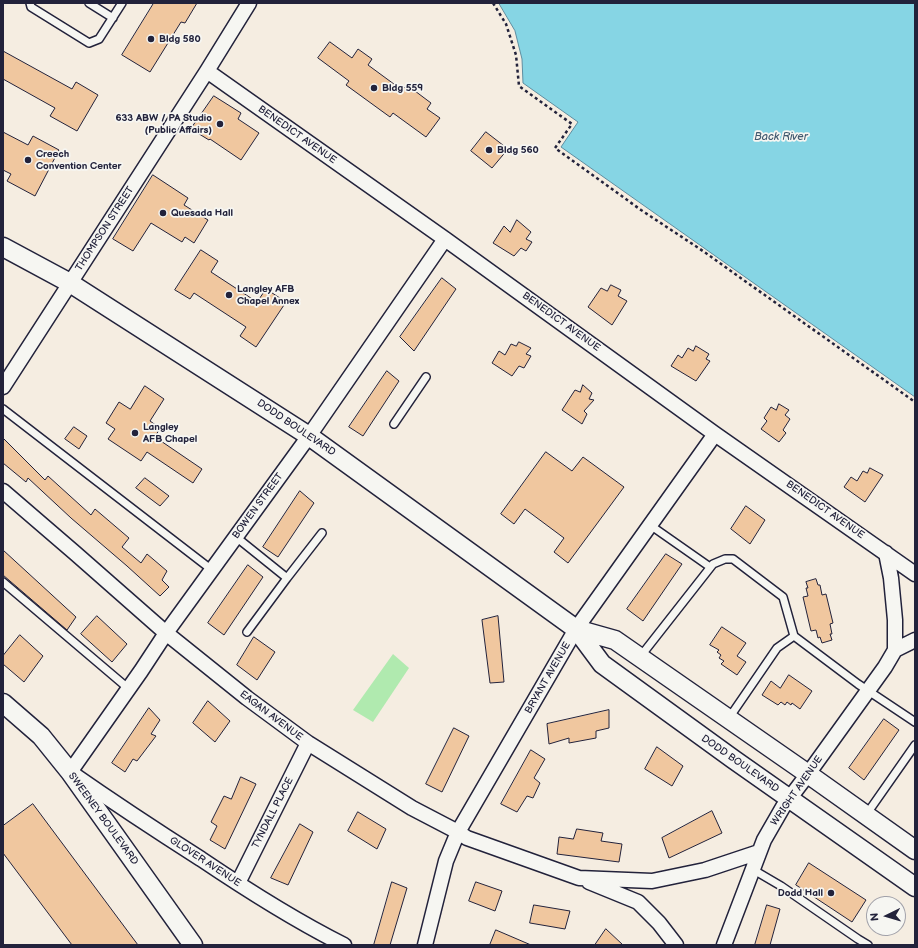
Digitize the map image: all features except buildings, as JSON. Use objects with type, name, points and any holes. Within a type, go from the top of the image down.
[{"type":"street","name":"THOMPSON STREET","points":[[3,387],[249,3]]},
{"type":"street","name":"BENEDICT AVENUE","points":[[206,71],[445,239],[715,434],[915,574]]},
{"type":"street","name":"BOWEN STREET","points":[[70,772],[129,689],[166,633],[309,436],[445,239]]},
{"type":"street","name":"DODD BOULEVARD","points":[[3,247],[70,283],[309,436],[576,629],[602,664],[789,799],[915,887]]},
{"type":"street","name":"BRYANT AVENUE","points":[[425,945],[446,861],[458,832],[576,629],[715,434]]},
{"type":"street","name":"EAGAN AVENUE","points":[[3,491],[166,633],[247,698],[308,743],[412,808],[467,838],[579,878],[638,902],[659,923],[676,945]]},
{"type":"street","points":[[886,553],[891,578],[896,620],[895,650]]},
{"type":"street","name":"DODD BOULEVARD","points":[[576,629],[615,640],[915,850]]},
{"type":"street","name":"WRIGHT AVENUE","points":[[724,945],[764,840],[783,807],[895,650],[915,640]]},
{"type":"street","name":"SWEENEY BOULEVARD","points":[[3,703],[41,736],[70,772],[193,945]]},
{"type":"street","name":"TYNDALL PLACE","points":[[238,883],[308,743]]},
{"type":"street","name":"GLOVER AVENUE","points":[[70,772],[154,829],[238,883],[318,932],[344,945]]},
{"type":"street","name":"EAGAN AVENUE","points":[[579,878],[652,881],[705,870],[759,852]]},
{"type":"lane","points":[[30,3],[31,7],[90,43],[99,39],[122,3]]},
{"type":"lane","points":[[89,3],[113,18]]},
{"type":"lane","points":[[394,424],[426,377]]},
{"type":"lane","points":[[3,409],[212,570]]},
{"type":"lane","points":[[650,525],[710,568]]},
{"type":"lane","points":[[247,632],[322,533]]},
{"type":"lane","points":[[236,537],[287,578]]},
{"type":"lane","points":[[640,657],[713,564],[725,559],[733,559],[783,597],[794,636],[867,690],[915,722]]},
{"type":"lane","points":[[3,582],[129,689]]},
{"type":"lane","points":[[729,719],[777,648],[794,636]]},
{"type":"lane","points":[[866,815],[915,745]]},
{"type":"lane","points":[[752,869],[781,886],[868,945]]},
{"type":"path","points":[[492,3],[506,24],[516,55],[518,86],[572,124],[555,148],[915,402]]},
{"type":"green space","points":[[393,654],[409,668],[373,722],[353,710]]},
{"type":"water","name":"Back River","points":[[499,3],[915,3],[915,397],[561,147],[578,122],[523,83],[522,59],[515,31]]},
{"type":"place","name":"Bldg 580","points":[[151,39]]},
{"type":"place","name":"Bldg 559","points":[[374,88]]},
{"type":"place","name":"633 ABW / PA Studio (Public Affairs)","points":[[220,124]]},
{"type":"place","name":"Bldg 560","points":[[489,150]]},
{"type":"place","name":"Creech Convention Center","points":[[28,160]]},
{"type":"place","name":"Quesada Hall","points":[[163,213]]},
{"type":"place","name":"Langley AFB Chapel Annex","points":[[229,295]]},
{"type":"place","name":"Langley AFB Chapel","points":[[135,433]]},
{"type":"place","name":"Dodd Hall","points":[[831,893]]}]
